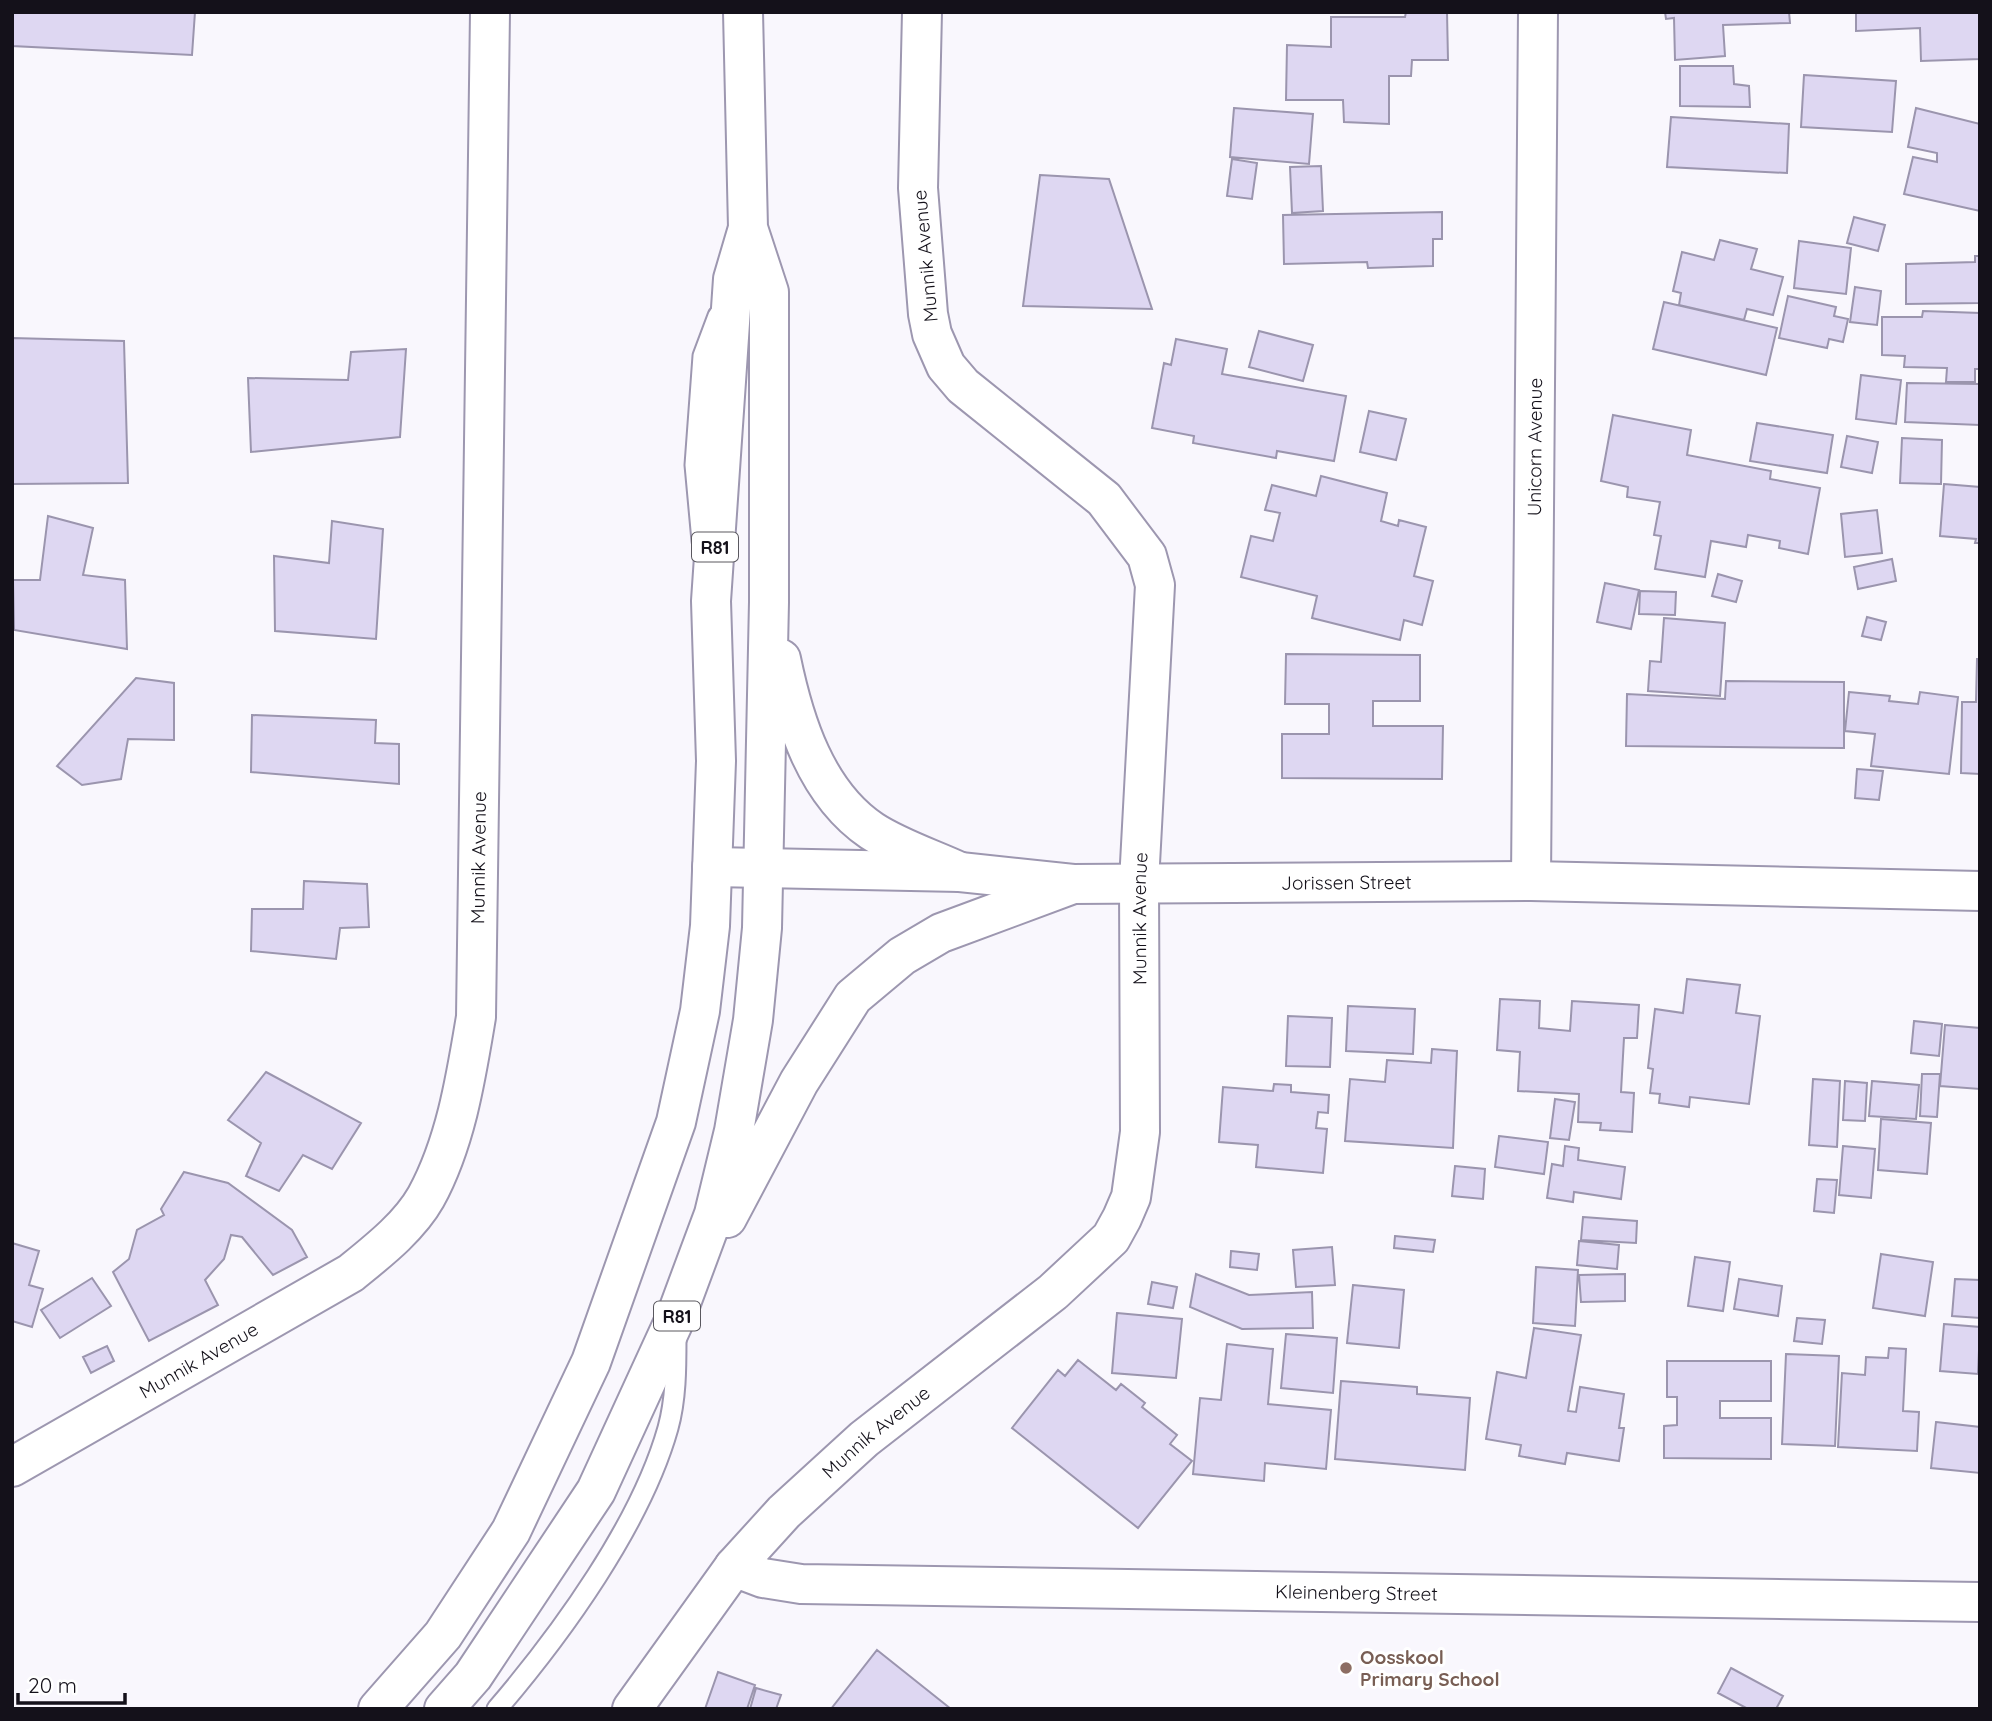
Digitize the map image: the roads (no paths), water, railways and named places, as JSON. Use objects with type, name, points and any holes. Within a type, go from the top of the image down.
[{"type":"street","name":"Munnik Avenue","points":[[12,1467],[351,1273],[388,1242],[425,1199],[446,1150],[466,1074],[476,1017],[490,12]]},
{"type":"street","name":"R81","points":[[444,1709],[473,1676],[596,1491],[680,1306],[714,1214],[734,1131],[753,1020],[764,868],[769,602],[769,292],[748,228],[743,12]]},
{"type":"street","name":"Munnik Avenue","points":[[632,1709],[734,1567],[806,1490],[864,1439],[1053,1292],[1111,1238],[1131,1197],[1140,1132],[1139,882],[1155,585],[1147,556],[1104,499],[963,386],[946,366],[938,349],[928,314],[918,188],[922,12]]},
{"type":"street","name":"Unicorn Avenue","points":[[1531,881],[1538,12]]},
{"type":"street","name":"R81","points":[[378,1709],[443,1635],[511,1531],[591,1362],[676,1122],[700,1011],[710,926],[716,761],[712,601],[733,279],[748,228]]},
{"type":"street","points":[[769,602],[789,698],[804,740],[825,782],[845,808],[873,831],[960,872]]},
{"type":"street","name":"Jorissen Street","points":[[712,867],[960,872],[1073,884],[1531,881],[1980,891]]},
{"type":"street","points":[[680,1306],[799,1082],[853,997],[902,957],[941,933],[1073,884]]},
{"type":"street","name":"Kleinenberg Street","points":[[734,1567],[763,1578],[801,1584],[1980,1602]]},
{"type":"lane","points":[[497,1709],[562,1624],[601,1567],[653,1474],[669,1425],[676,1374],[680,1306]]},
{"type":"place","name":"Oosskool Primary School","points":[[1346,1668]]}]
